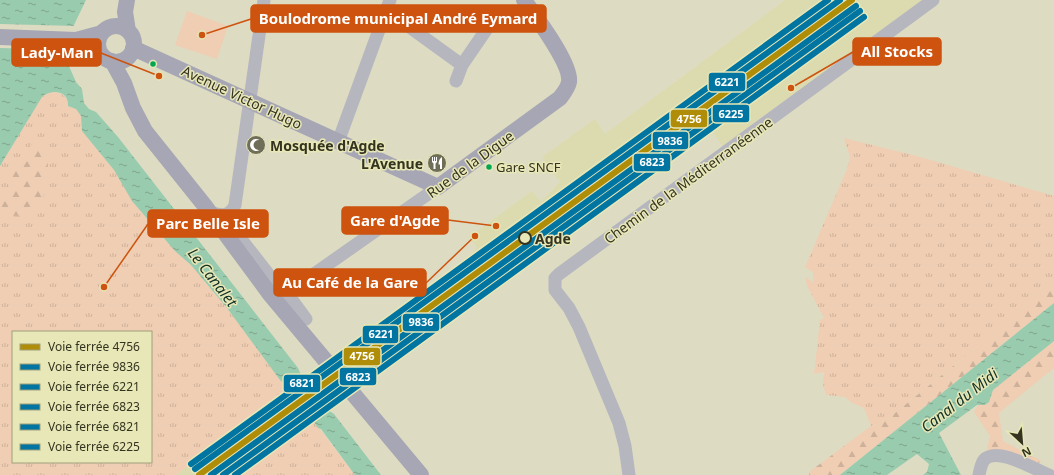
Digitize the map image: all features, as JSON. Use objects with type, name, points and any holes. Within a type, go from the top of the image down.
[{"type":"main road","name":"Rue de la Digue","points":[[438,187],[560,98],[566,90],[569,82],[568,72],[561,57],[524,0]]},
{"type":"main road","points":[[126,6],[115,30],[98,42],[118,55],[124,83],[133,108],[145,131],[208,211],[269,293],[421,475]]},
{"type":"main road","points":[[0,37],[76,40],[115,30],[132,36],[118,55]]},
{"type":"main road","name":"Avenue Victor Hugo","points":[[76,40],[249,101],[438,187]]},
{"type":"street","points":[[208,211],[218,215],[226,215],[233,210],[235,205],[264,0]]},
{"type":"street","name":"Chemin de la Méditerranéenne","points":[[629,475],[625,446],[618,423],[579,327],[569,308],[554,290],[554,284],[559,274],[932,0]]},
{"type":"street","points":[[338,142],[388,5],[462,66]]},
{"type":"street","points":[[456,81],[462,66],[486,30]]},
{"type":"street","name":"Rue de la Digue","points":[[287,293],[438,187]]},
{"type":"street","points":[[226,215],[234,230],[280,289],[287,293],[306,319]]},
{"type":"street","points":[[979,475],[984,461],[991,455],[1003,455],[1049,475]]},
{"type":"shaded area","points":[[785,0],[937,0],[730,158],[710,128],[527,268],[453,314],[358,377],[346,362],[377,340],[477,248],[469,237],[532,191],[541,202],[560,182],[542,157],[595,119],[605,134]]},
{"type":"shaded area","points":[[292,391],[301,396],[309,406],[312,419],[233,475],[176,475]]},
{"type":"green space","points":[[187,11],[228,26],[217,59],[175,45]]},
{"type":"green space","points":[[51,92],[63,95],[67,99],[68,106],[76,109],[81,116],[82,131],[114,170],[132,200],[166,241],[191,265],[227,308],[280,380],[292,391],[176,475],[0,475],[0,166],[42,97]]},
{"type":"green space","points":[[844,138],[917,156],[1054,196],[1054,282],[1040,290],[1010,320],[884,422],[871,426],[864,408],[852,403],[845,397],[826,395],[823,384],[824,372],[814,374],[820,320],[824,318],[807,286],[805,277],[813,282],[813,272],[805,267],[847,169],[850,157]]},
{"type":"green space","points":[[33,143],[41,144],[48,150],[47,178],[43,200],[35,210],[31,212],[18,216],[10,215],[0,209],[0,201],[26,150]]},
{"type":"green space","points":[[1054,282],[1054,303],[840,475],[809,475],[809,472],[871,426],[884,422],[1010,320],[1040,290]]},
{"type":"green space","points":[[1054,341],[1054,368],[999,413],[1003,441],[1042,461],[1031,467],[991,455],[987,448],[990,436],[974,412],[978,405],[985,405],[989,402],[993,390]]},
{"type":"green space","points":[[312,419],[355,475],[233,475]]},
{"type":"water","name":"Le Canalet","points":[[0,0],[86,0],[73,27],[66,50],[68,64],[76,82],[82,89],[84,103],[89,109],[96,112],[118,137],[298,368],[308,391],[315,401],[334,414],[381,475],[355,475],[321,429],[318,428],[312,419],[309,406],[301,396],[292,391],[280,380],[227,308],[191,265],[175,251],[132,201],[114,170],[82,131],[81,116],[76,109],[68,106],[68,101],[63,94],[54,92],[46,94],[42,97],[0,166]]},
{"type":"water","name":"Canal du Midi","points":[[1054,303],[1054,341],[993,390],[989,402],[985,405],[977,405],[939,433],[961,475],[923,475],[927,472],[929,464],[917,454],[887,475],[840,475]]},
{"type":"pier","points":[[0,24],[75,26],[68,50],[0,48]]},
{"type":"rail line","name":"6821","points":[[191,464],[828,0]]},
{"type":"rail line","name":"6221","points":[[195,469],[840,0]]},
{"type":"rail line","name":"4756","points":[[199,475],[852,0]]},
{"type":"rail line","name":"9836","points":[[211,475],[856,6]]},
{"type":"rail line","name":"6823","points":[[223,475],[860,11]]},
{"type":"rail line","name":"6225","points":[[235,475],[864,17]]},
{"type":"place","name":"Boulodrome municipal André Eymard","points":[[202,35]]},
{"type":"place","name":"Lady-Man","points":[[159,76]]},
{"type":"place","name":"All Stocks","points":[[791,88]]},
{"type":"place","name":"Mosquée d'Agde","points":[[256,145]]},
{"type":"place","name":"L'Avenue","points":[[437,163]]},
{"type":"place","name":"Gare SNCF","points":[[489,167]]},
{"type":"place","name":"Gare d'Agde","points":[[496,226]]},
{"type":"place","name":"Au Café de la Gare","points":[[475,236]]},
{"type":"place","name":"Agde","points":[[525,238]]},
{"type":"place","name":"Parc Belle Isle","points":[[104,287]]}]
